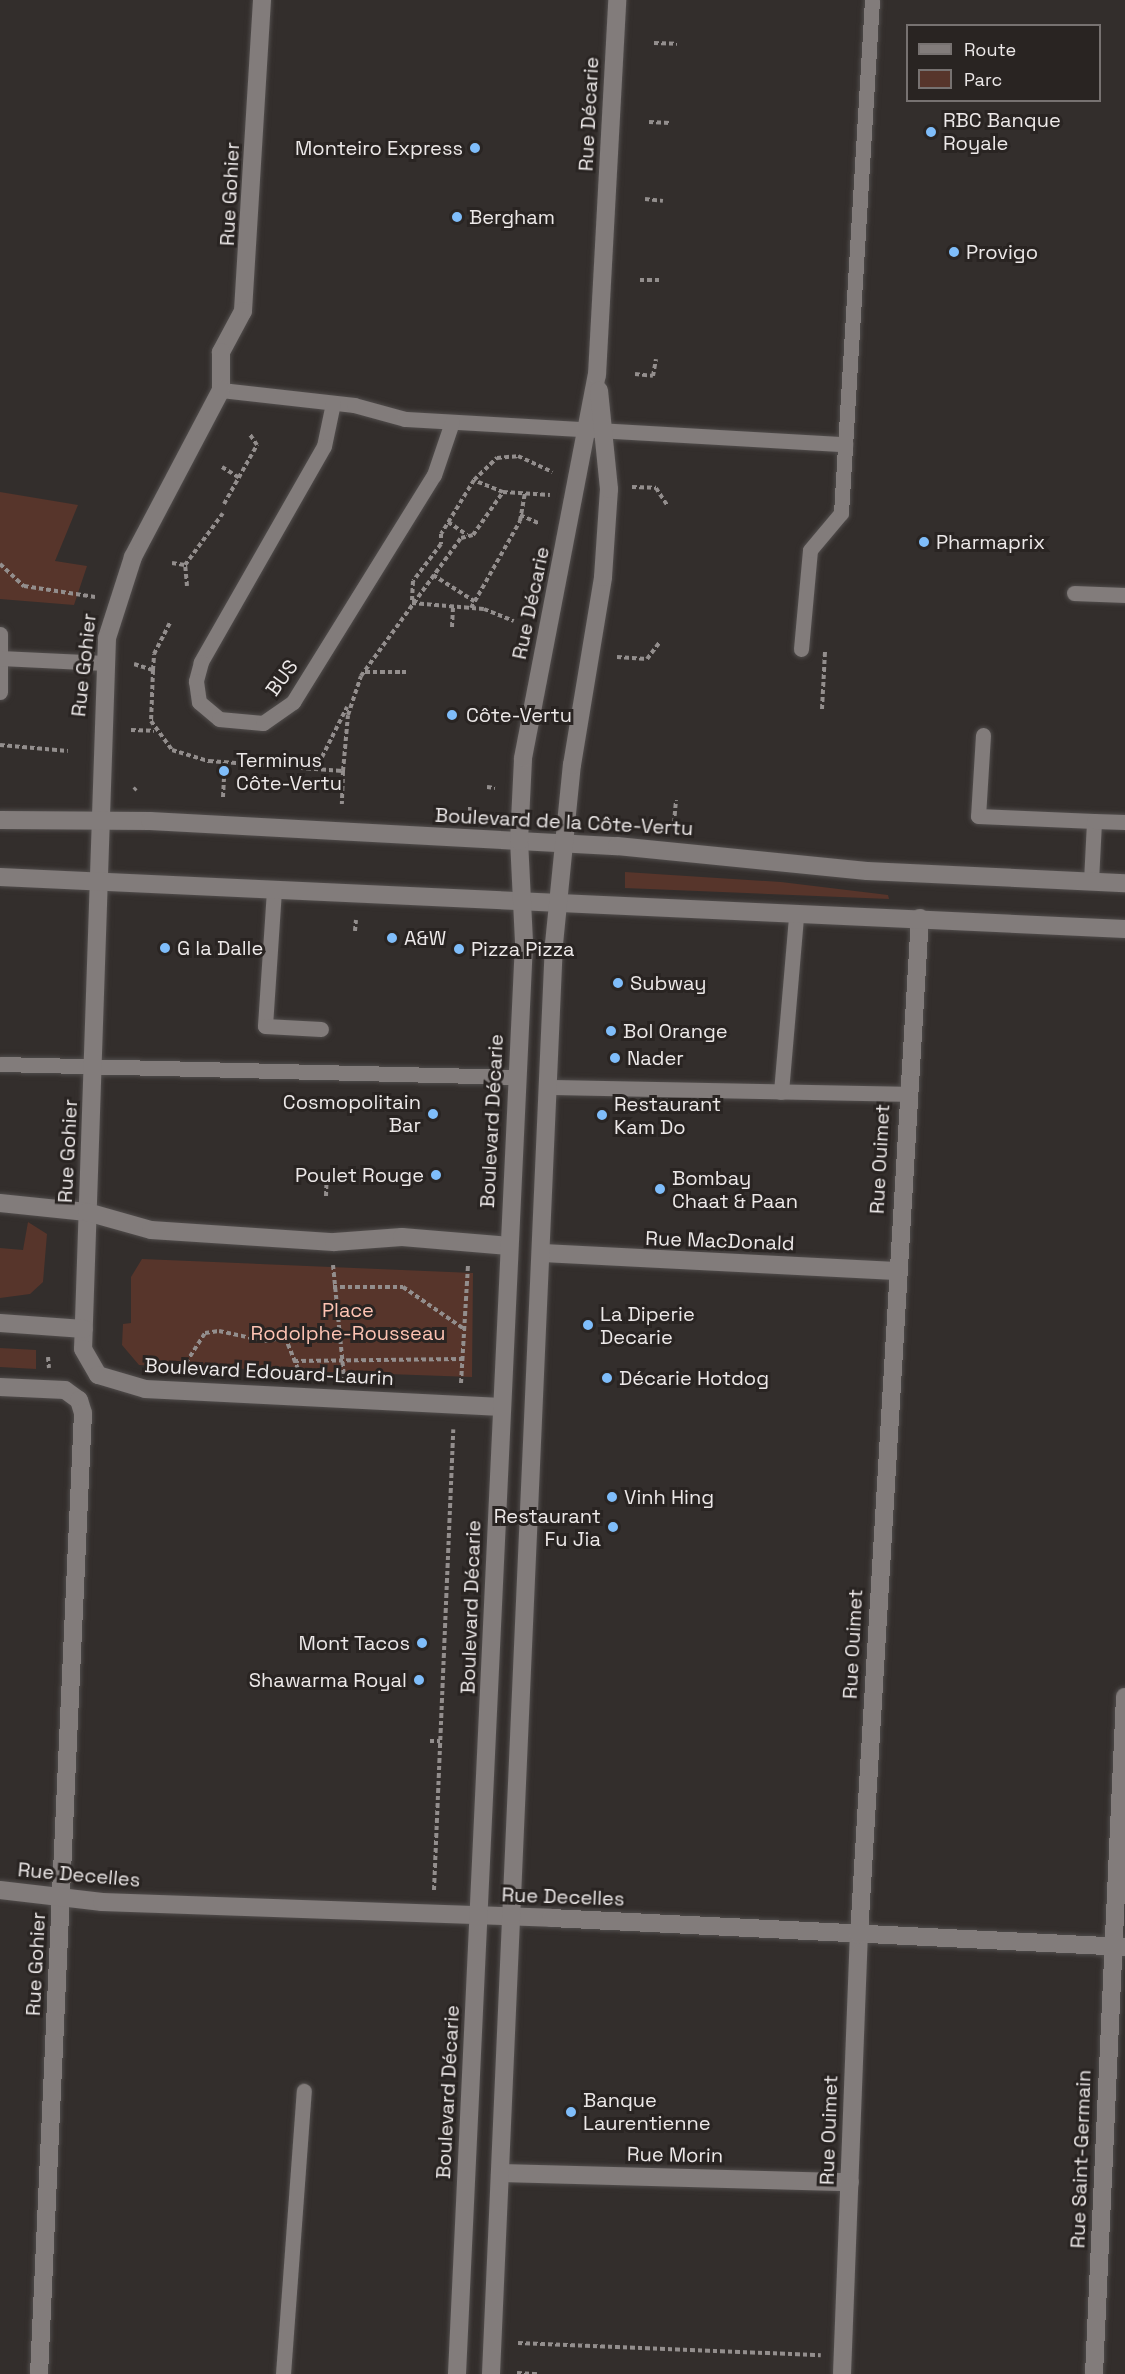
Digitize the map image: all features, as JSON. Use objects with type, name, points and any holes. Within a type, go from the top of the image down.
[{"type":"street","name":"Rue Gohier","points":[[84,1329],[101,881],[100,822],[105,663],[113,606],[125,574],[220,390],[221,352],[243,311],[262,0]]},
{"type":"street","name":"Rue Décarie","points":[[519,841],[529,715],[595,428],[618,0]]},
{"type":"street","name":"Rue Décarie","points":[[566,843],[572,765],[603,576],[609,489],[595,428]]},
{"type":"street","name":"Boulevard de la Côte-Vertu","points":[[0,820],[100,822],[566,843],[733,854],[867,871],[1125,883]]},
{"type":"street","name":"Boulevard Décarie","points":[[457,2374],[517,1077],[521,900],[519,841]]},
{"type":"street","points":[[491,2374],[548,1088],[559,901],[566,843]]},
{"type":"street","points":[[0,877],[559,901],[796,917],[920,918],[1125,929]]},
{"type":"street","name":"Rue Ouimet","points":[[843,2365],[859,1935],[907,1094],[920,918]]},
{"type":"street","points":[[0,1203],[87,1212],[151,1230],[334,1242],[402,1237],[509,1246],[542,1252]]},
{"type":"street","name":"Rue MacDonald","points":[[542,1252],[897,1271]]},
{"type":"street","points":[[0,1323],[84,1329]]},
{"type":"street","name":"Boulevard Edouard-Laurin","points":[[84,1329],[83,1349],[93,1370],[105,1378],[144,1389],[502,1407]]},
{"type":"street","name":"Rue Gohier","points":[[0,1387],[65,1390],[74,1395],[83,1413],[39,2374]]},
{"type":"street","name":"Rue Saint-Germain","points":[[1094,2374],[1118,1947],[1125,1696]]},
{"type":"street","name":"Rue Decelles","points":[[0,1890],[62,1896],[1118,1947]]},
{"type":"street","name":"Rue Morin","points":[[500,2173],[850,2182]]},
{"type":"lane","points":[[801,649],[806,564],[816,540],[841,513],[872,0]]},
{"type":"lane","points":[[220,390],[333,403],[390,418],[845,444]]},
{"type":"lane","name":"BUS","points":[[333,403],[324,446],[201,662],[196,681],[199,702],[219,719],[263,723],[293,702],[434,475],[452,422]]},
{"type":"lane","points":[[1074,593],[1125,595]]},
{"type":"lane","points":[[0,634],[0,692]]},
{"type":"lane","points":[[1,658],[105,663]]},
{"type":"lane","points":[[983,735],[978,816],[1125,822]]},
{"type":"lane","points":[[1091,881],[1094,821]]},
{"type":"lane","points":[[274,890],[264,1026],[321,1029]]},
{"type":"lane","points":[[781,1092],[796,917]]},
{"type":"lane","points":[[0,1064],[517,1077]]},
{"type":"lane","points":[[548,1088],[907,1094]]},
{"type":"lane","points":[[283,2374],[304,2091]]},
{"type":"path","points":[[654,43],[677,44]]},
{"type":"path","points":[[649,122],[670,123]]},
{"type":"path","points":[[645,199],[663,201]]},
{"type":"path","points":[[640,280],[659,280]]},
{"type":"path","points":[[635,374],[653,376],[656,359]]},
{"type":"path","points":[[224,504],[241,479],[258,441],[249,433]]},
{"type":"path","points":[[412,603],[413,581],[441,544],[448,522],[474,480],[489,463],[509,455],[553,472]]},
{"type":"path","points":[[222,467],[241,479]]},
{"type":"path","points":[[474,480],[503,492],[551,495]]},
{"type":"path","points":[[630,487],[656,488],[667,505]]},
{"type":"path","points":[[295,768],[322,757],[364,672],[433,575],[503,492]]},
{"type":"path","points":[[471,608],[520,515],[525,493]]},
{"type":"path","points":[[187,586],[185,565],[223,513]]},
{"type":"path","points":[[520,515],[540,524]]},
{"type":"path","points":[[448,522],[468,536]]},
{"type":"path","points":[[190,558],[197,562]]},
{"type":"path","points":[[172,563],[185,565]]},
{"type":"path","points":[[0,564],[24,586],[84,595]]},
{"type":"path","points":[[433,575],[474,601]]},
{"type":"path","points":[[412,603],[471,608],[514,621]]},
{"type":"path","points":[[452,627],[453,606]]},
{"type":"path","points":[[171,621],[154,654],[153,670],[154,731],[172,750],[225,762],[344,771]]},
{"type":"path","points":[[617,657],[647,659],[660,642]]},
{"type":"path","points":[[134,664],[153,670]]},
{"type":"path","points":[[364,672],[406,672]]},
{"type":"path","points":[[822,709],[823,692]]},
{"type":"path","points":[[342,804],[351,698]]},
{"type":"path","points":[[131,730],[154,731]]},
{"type":"path","points":[[0,745],[68,751]]},
{"type":"path","points":[[223,797],[225,762]]},
{"type":"path","points":[[487,786],[495,788]]},
{"type":"path","points":[[674,823],[676,800]]},
{"type":"path","points":[[470,811],[471,804]]},
{"type":"path","points":[[355,931],[356,920]]},
{"type":"path","points":[[326,1196],[327,1166]]},
{"type":"path","points":[[334,1262],[333,1287],[344,1379]]},
{"type":"path","points":[[461,1383],[467,1267]]},
{"type":"path","points":[[333,1287],[403,1287],[464,1329]]},
{"type":"path","points":[[181,1372],[211,1331],[265,1341],[285,1337],[301,1377]]},
{"type":"path","points":[[294,1361],[342,1358],[462,1359]]},
{"type":"path","points":[[434,1890],[453,1426]]},
{"type":"path","points":[[430,1741],[440,1741]]},
{"type":"path","points":[[518,2343],[843,2365]]},
{"type":"path","points":[[517,2373],[539,2374]]},
{"type":"green space","points":[[0,492],[78,505],[55,561],[87,566],[74,605],[0,599]]},
{"type":"green space","points":[[625,872],[781,882],[888,895],[889,899],[625,888]]},
{"type":"green space","points":[[28,1222],[47,1234],[43,1282],[30,1294],[0,1298],[0,1248],[23,1250]]},
{"type":"green space","name":"Place Rodolphe-Rousseau","points":[[142,1259],[473,1273],[472,1377],[139,1365],[122,1345],[123,1324],[131,1323],[131,1277]]},
{"type":"green space","points":[[0,1348],[36,1350],[36,1369],[0,1367]]},
{"type":"place","name":"RBC Banque Royale","points":[[931,132]]},
{"type":"place","name":"Monteiro Express","points":[[475,148]]},
{"type":"place","name":"Bergham","points":[[457,217]]},
{"type":"place","name":"Provigo","points":[[954,252]]},
{"type":"place","name":"Pharmaprix","points":[[924,542]]},
{"type":"place","name":"Côte-Vertu","points":[[452,715]]},
{"type":"place","name":"Terminus Côte-Vertu","points":[[224,771]]},
{"type":"place","name":"A&W","points":[[392,938]]},
{"type":"place","name":"G la Dalle","points":[[165,948]]},
{"type":"place","name":"Pizza Pizza","points":[[459,949]]},
{"type":"place","name":"Subway","points":[[618,983]]},
{"type":"place","name":"Bol Orange","points":[[611,1031]]},
{"type":"place","name":"Nader","points":[[615,1058]]},
{"type":"place","name":"Cosmopolitain Bar","points":[[433,1114]]},
{"type":"place","name":"Restaurant Kam Do","points":[[602,1115]]},
{"type":"place","name":"Poulet Rouge","points":[[436,1175]]},
{"type":"place","name":"Bombay Chaat & Paan","points":[[660,1189]]},
{"type":"place","name":"La Diperie Decarie","points":[[588,1325]]},
{"type":"place","name":"Décarie Hotdog","points":[[607,1378]]},
{"type":"place","name":"Vinh Hing","points":[[612,1497]]},
{"type":"place","name":"Restaurant Fu Jia","points":[[613,1527]]},
{"type":"place","name":"Mont Tacos","points":[[422,1643]]},
{"type":"place","name":"Shawarma Royal","points":[[419,1680]]},
{"type":"place","name":"Banque Laurentienne","points":[[571,2112]]}]
